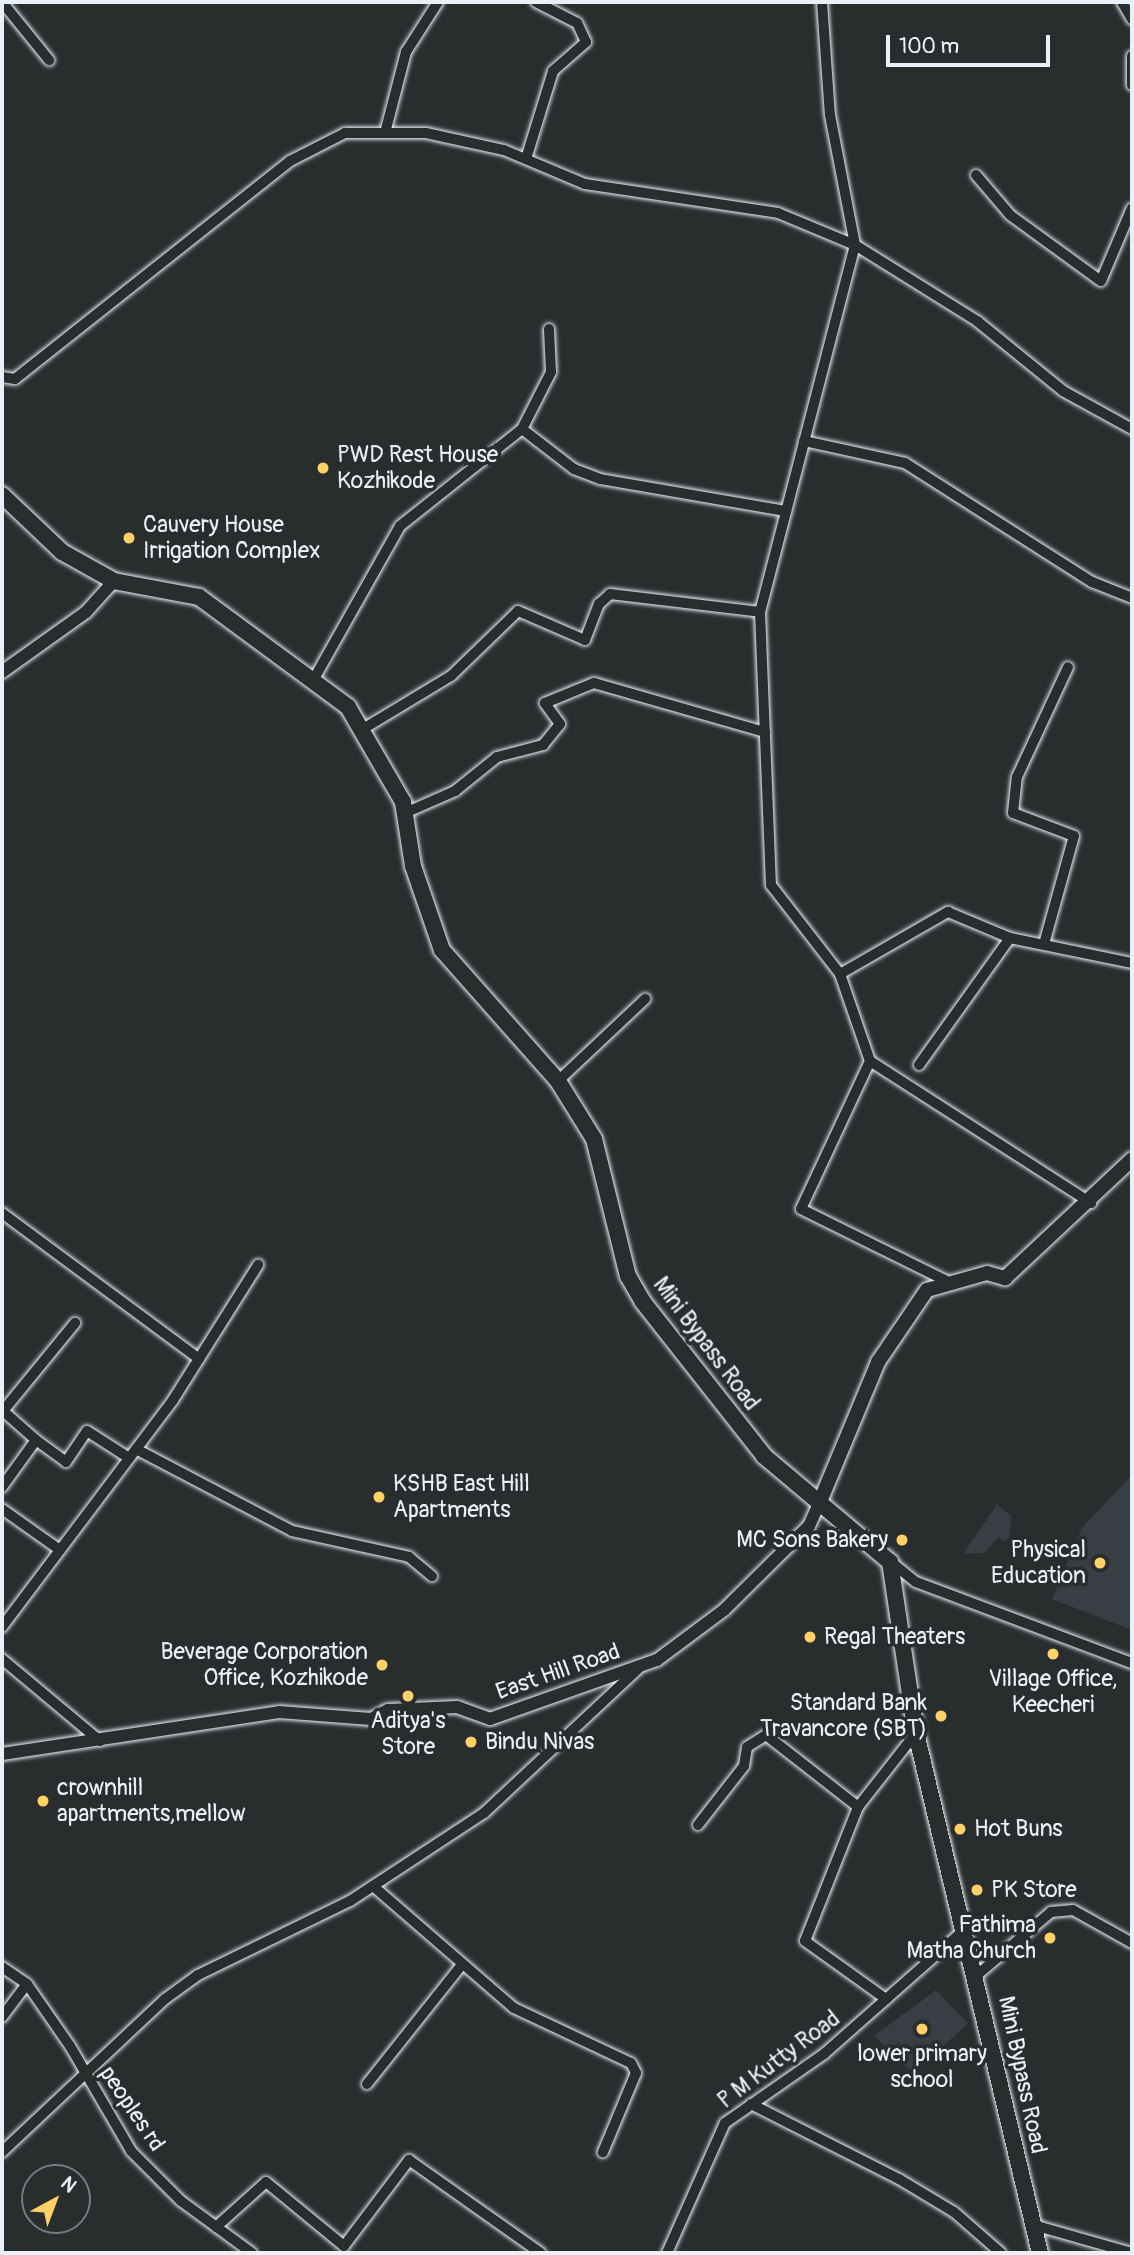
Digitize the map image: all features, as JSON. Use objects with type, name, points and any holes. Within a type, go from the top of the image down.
[{"type":"main road","name":"Mini Bypass Road","points":[[2,495],[62,552],[114,581],[199,597],[315,677],[363,729],[405,813],[429,923],[442,950],[558,1081],[594,1139],[628,1276],[643,1302],[764,1456],[890,1562],[916,1733],[962,1932],[976,1976],[1029,2224],[1041,2253]]},
{"type":"main road","points":[[819,1504],[894,1334],[927,1290],[987,1273],[1005,1278],[1091,1203],[1132,1159]]},
{"type":"street","points":[[2,2],[49,60]]},
{"type":"street","points":[[384,133],[406,52],[438,2]]},
{"type":"street","points":[[526,159],[553,71],[586,42],[577,23],[536,2]]},
{"type":"street","points":[[822,2],[830,115],[855,245],[760,612],[771,885],[840,974],[870,1061],[1091,1203]]},
{"type":"street","points":[[1122,2],[1132,19]]},
{"type":"street","points":[[1132,56],[1132,85]]},
{"type":"street","points":[[2,377],[15,379],[290,161],[345,133],[426,133],[526,159],[585,184],[778,213],[855,245],[978,321],[1063,391],[1132,429]]},
{"type":"street","points":[[976,175],[1010,215],[1101,281],[1132,208]]},
{"type":"street","points":[[315,677],[400,526],[522,429],[551,372],[549,329]]},
{"type":"street","points":[[522,429],[574,469],[600,479],[786,511]]},
{"type":"street","points":[[804,441],[905,463],[1092,582],[1132,598]]},
{"type":"street","points":[[2,672],[86,612],[114,581]]},
{"type":"street","points":[[363,729],[451,676],[518,611],[585,640],[599,604],[610,594],[760,612]]},
{"type":"street","points":[[1044,944],[1073,836],[1013,813],[1017,777],[1068,667]]},
{"type":"street","points":[[405,813],[455,791],[497,757],[543,745],[560,724],[545,703],[594,683],[765,732]]},
{"type":"street","points":[[840,974],[948,912],[1010,938],[1132,963]]},
{"type":"street","points":[[919,1065],[1010,938]]},
{"type":"street","points":[[558,1081],[645,999]]},
{"type":"street","points":[[870,1061],[801,1209],[951,1283]]},
{"type":"street","points":[[2,1213],[199,1359]]},
{"type":"street","points":[[2,1627],[133,1454],[199,1359],[258,1265]]},
{"type":"street","points":[[75,1323],[3,1411],[66,1462],[87,1431],[292,1531],[409,1557],[432,1576]]},
{"type":"street","points":[[2,1487],[36,1440]]},
{"type":"street","name":"East Hill Road","points":[[2,1754],[279,1712],[371,1719],[388,1710],[457,1707],[490,1718],[643,1664],[724,1610],[809,1526],[819,1504]]},
{"type":"street","points":[[2,1509],[60,1550]]},
{"type":"street","points":[[890,1562],[916,1582],[1132,1663]]},
{"type":"street","points":[[2,1659],[100,1741]]},
{"type":"street","points":[[2,2152],[198,1975],[250,1954],[373,1886],[484,1813],[643,1664]]},
{"type":"street","points":[[886,1999],[805,1941],[858,1807],[916,1733]]},
{"type":"street","points":[[698,1825],[744,1766],[747,1747],[766,1734],[858,1807]]},
{"type":"street","points":[[373,1886],[460,1967],[514,2008],[631,2063],[636,2073],[603,2152]]},
{"type":"street","points":[[976,1976],[1051,1912],[1073,1910],[1132,1943]]},
{"type":"street","name":"P M Kutty Road","points":[[667,2253],[726,2123],[886,1999],[962,1932]]},
{"type":"street","name":"peoples rd","points":[[2,1967],[27,1984],[131,2151],[216,2227],[252,2253]]},
{"type":"street","points":[[367,2084],[460,1967]]},
{"type":"street","points":[[2,2017],[27,1984]]},
{"type":"street","points":[[751,2104],[899,2179],[954,2212],[1002,2253]]},
{"type":"street","points":[[216,2227],[267,2182],[344,2246],[410,2160],[541,2253]]},
{"type":"street","points":[[1029,2224],[1132,2253]]},
{"type":"shaded area","name":"Physical Education","points":[[1132,1475],[1132,1630],[1052,1599],[1082,1528]]},
{"type":"shaded area","points":[[997,1504],[1011,1516],[1010,1535],[1005,1542],[999,1537],[984,1553],[963,1554]]},
{"type":"shaded area","name":"lower primary school","points":[[936,1990],[968,2023],[914,2074],[874,2036]]},
{"type":"place","name":"PWD Rest House Kozhikode","points":[[323,468]]},
{"type":"place","name":"Cauvery House Irrigation Complex","points":[[129,538]]},
{"type":"place","name":"KSHB East Hill Apartments","points":[[379,1497]]},
{"type":"place","name":"MC Sons Bakery","points":[[902,1540]]},
{"type":"place","name":"Physical Education","points":[[1100,1563]]},
{"type":"place","name":"Regal Theaters","points":[[810,1637]]},
{"type":"place","name":"Village Office, Keecheri","points":[[1053,1654]]},
{"type":"place","name":"Beverage Corporation Office, Kozhikode","points":[[382,1665]]},
{"type":"place","name":"Aditya's Store","points":[[408,1696]]},
{"type":"place","name":"Standard Bank Travancore (SBT)","points":[[941,1716]]},
{"type":"place","name":"Bindu Nivas","points":[[471,1742]]},
{"type":"place","name":"crownhill apartments,mellow","points":[[43,1801]]},
{"type":"place","name":"Hot Buns","points":[[960,1829]]},
{"type":"place","name":"PK Store","points":[[977,1890]]},
{"type":"place","name":"Fathima Matha Church","points":[[1050,1938]]},
{"type":"place","name":"lower primary school","points":[[922,2029]]}]
